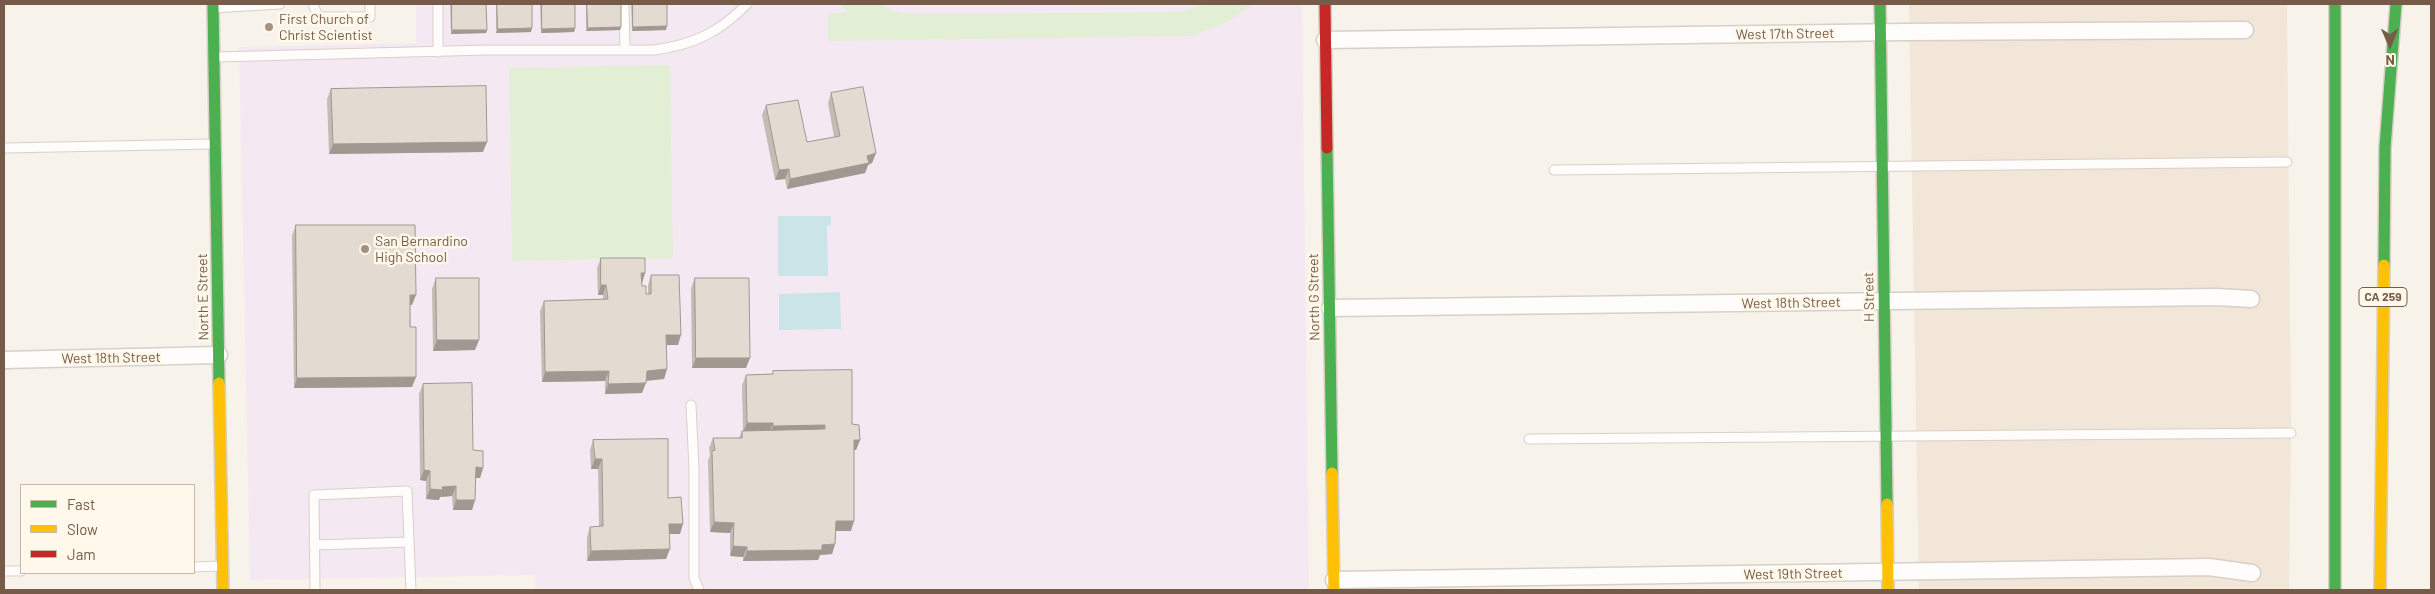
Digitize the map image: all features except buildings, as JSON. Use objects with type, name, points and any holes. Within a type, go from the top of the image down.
[{"type":"main road","name":"North G Street","points":[[1324,4],[1334,585]]},
{"type":"main road","name":"H Street","points":[[1880,4],[1888,590]]},
{"type":"main road","points":[[2334,590],[2335,4]]},
{"type":"main road","name":"CA 259","points":[[2380,590],[2385,147],[2396,4]]},
{"type":"main road","name":"North E Street","points":[[213,6],[223,590]]},
{"type":"street","name":"West 17th Street","points":[[1325,40],[2245,30]]},
{"type":"street","name":"West 18th Street","points":[[1330,308],[2217,297],[2252,299]]},
{"type":"street","name":"West 18th Street","points":[[4,360],[219,356]]},
{"type":"street","name":"West 19th Street","points":[[1334,585],[1470,584],[1888,572],[2209,567],[2252,573]]},
{"type":"lane","points":[[213,6],[280,4]]},
{"type":"lane","points":[[313,4],[318,17],[370,17],[370,4]]},
{"type":"lane","points":[[438,4],[438,52]]},
{"type":"lane","points":[[624,4],[625,50]]},
{"type":"lane","points":[[214,57],[625,50],[680,47],[711,34],[735,16],[747,4]]},
{"type":"lane","points":[[4,148],[215,144]]},
{"type":"lane","points":[[1554,170],[2287,162]]},
{"type":"lane","points":[[691,405],[694,469],[694,578],[699,590]]},
{"type":"lane","points":[[1529,439],[2291,433]]},
{"type":"lane","points":[[315,590],[314,495],[408,490],[411,590]]},
{"type":"lane","points":[[314,545],[409,542]]},
{"type":"lane","points":[[195,567],[223,566]]},
{"type":"lane","points":[[4,571],[20,571]]},
{"type":"shaded area","name":"San Bernardino High School","points":[[416,4],[1302,4],[1309,590],[535,590],[535,575],[250,580],[239,47],[416,43]]},
{"type":"shaded area","points":[[1909,4],[2287,4],[2291,423],[2289,590],[1919,590]]},
{"type":"green space","points":[[840,4],[879,4],[893,11],[910,14],[1182,12],[1205,4],[1252,4],[1226,23],[1191,36],[828,41],[828,13],[849,13]]},
{"type":"green space","points":[[670,65],[673,258],[512,261],[509,68]]},
{"type":"water","points":[[778,216],[831,216],[831,225],[827,226],[828,276],[778,276]]},
{"type":"water","points":[[840,292],[841,329],[779,330],[779,294]]},
{"type":"traffic: fast","points":[[213,4],[219,383]]},
{"type":"traffic: fast","points":[[1880,4],[1887,504]]},
{"type":"traffic: fast","points":[[2335,4],[2335,590]]},
{"type":"traffic: fast","points":[[2384,265],[2385,147],[2396,4]]},
{"type":"traffic: fast","points":[[1327,148],[1332,473]]},
{"type":"traffic: slow","points":[[2380,590],[2384,265]]},
{"type":"traffic: slow","points":[[219,383],[223,590]]},
{"type":"traffic: slow","points":[[1332,473],[1334,590]]},
{"type":"traffic: slow","points":[[1887,504],[1888,590]]},
{"type":"traffic: jam","points":[[1325,4],[1327,148]]},
{"type":"place","name":"First Church of Christ Scientist","points":[[269,27]]},
{"type":"place","name":"San Bernardino High School","points":[[365,249]]}]
